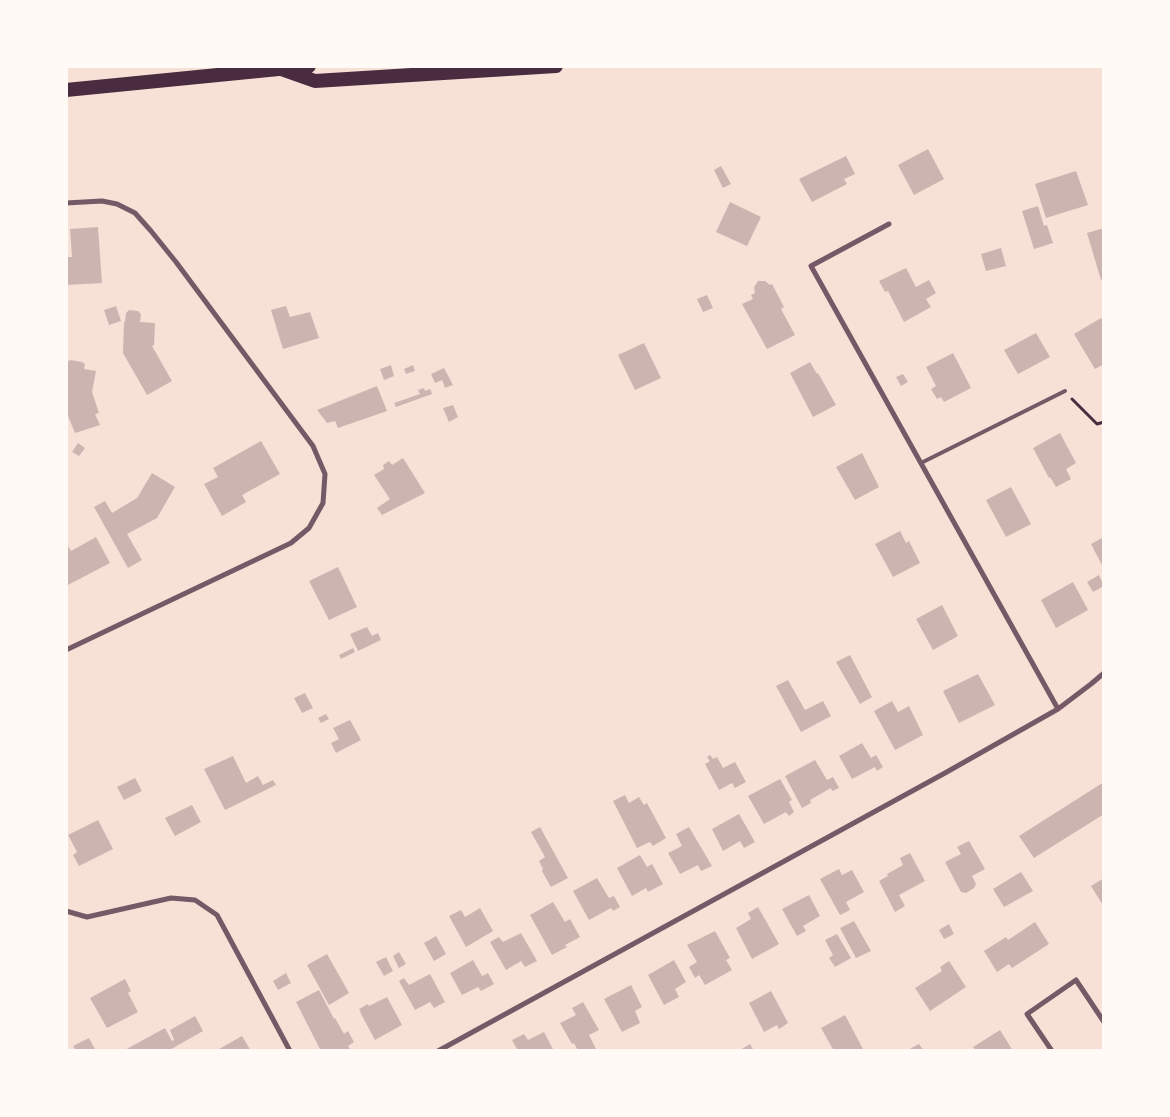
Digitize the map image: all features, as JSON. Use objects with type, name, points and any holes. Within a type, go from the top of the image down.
[{"type":"highway","points":[[66,90],[309,66]]},
{"type":"highway","points":[[281,69],[315,81],[556,66]]},
{"type":"street","points":[[66,203],[102,201],[117,204],[135,213],[176,262],[313,446],[325,474],[323,503],[309,528],[291,544],[66,650]]},
{"type":"street","points":[[889,224],[811,266],[1058,709]]},
{"type":"street","points":[[438,1051],[945,774],[1058,709],[1104,673]]},
{"type":"street","points":[[66,911],[87,917],[171,898],[195,900],[217,915],[290,1051]]},
{"type":"street","points":[[1052,1051],[1027,1014],[1076,980],[1104,1022]]},
{"type":"lane","points":[[921,463],[1065,391]]},
{"type":"path","points":[[1065,391],[1097,424],[1104,422]]},
{"type":"building","points":[[928,149],[944,179],[914,195],[898,165]]},
{"type":"building","points":[[846,156],[855,174],[844,179],[847,184],[812,202],[799,179]]},
{"type":"building","points":[[721,166],[731,184],[723,188],[714,170]]},
{"type":"building","points":[[1076,171],[1088,205],[1046,218],[1035,184]]},
{"type":"building","points":[[730,202],[761,217],[747,246],[716,232]]},
{"type":"building","points":[[1038,206],[1044,226],[1047,225],[1053,243],[1034,249],[1022,211]]},
{"type":"building","points":[[98,227],[102,283],[66,285],[66,257],[72,257],[70,229]]},
{"type":"building","points":[[1104,228],[1104,279],[1101,280],[1087,233]]},
{"type":"building","points":[[1001,248],[1006,266],[986,271],[981,254]]},
{"type":"building","points":[[906,268],[916,287],[929,280],[936,293],[926,299],[931,307],[904,322],[888,291],[885,292],[879,281]]},
{"type":"building","points":[[758,281],[772,284],[784,307],[781,309],[795,335],[767,349],[742,304],[753,299],[751,295],[755,293],[754,287]]},
{"type":"building","points":[[707,295],[713,308],[703,312],[697,299]]},
{"type":"building","points":[[116,306],[121,321],[109,325],[104,310]]},
{"type":"building","points":[[286,306],[290,317],[310,312],[319,338],[283,349],[271,310]]},
{"type":"building","points":[[129,310],[138,311],[141,314],[140,322],[155,323],[154,345],[152,346],[172,381],[147,395],[123,353],[124,322],[126,313]]},
{"type":"building","points":[[1101,318],[1104,323],[1104,364],[1095,369],[1074,334]]},
{"type":"building","points":[[1036,333],[1050,357],[1018,374],[1004,350]]},
{"type":"building","points":[[644,343],[661,378],[635,390],[618,355]]},
{"type":"building","points":[[953,353],[971,388],[944,402],[941,397],[937,399],[931,389],[936,386],[926,367]]},
{"type":"building","points":[[70,360],[82,362],[85,364],[84,369],[96,371],[92,392],[99,413],[95,414],[100,425],[75,433],[66,411],[66,365]]},
{"type":"building","points":[[810,362],[836,405],[813,417],[790,373]]},
{"type":"building","points":[[391,365],[394,376],[384,380],[380,369]]},
{"type":"building","points":[[413,365],[415,371],[406,374],[404,369]]},
{"type":"building","points":[[444,368],[453,385],[445,388],[442,380],[435,383],[431,374]]},
{"type":"building","points":[[903,374],[908,382],[901,386],[896,377]]},
{"type":"building","points":[[377,386],[387,411],[338,428],[335,421],[327,423],[317,410]]},
{"type":"building","points":[[424,388],[425,391],[430,389],[432,394],[396,407],[394,403],[420,394],[418,390]]},
{"type":"building","points":[[453,405],[458,417],[449,422],[443,408]]},
{"type":"building","points":[[1060,433],[1076,463],[1066,469],[1071,479],[1056,487],[1033,448]]},
{"type":"building","points":[[261,441],[280,474],[242,495],[246,502],[222,516],[204,484],[218,477],[213,468]]},
{"type":"building","points":[[78,443],[85,448],[79,456],[72,452]]},
{"type":"building","points":[[862,453],[879,487],[855,500],[836,467]]},
{"type":"building","points":[[403,458],[425,493],[382,515],[377,508],[390,499],[374,475],[384,469],[383,465],[389,461],[392,465]]},
{"type":"building","points":[[152,473],[175,487],[157,518],[127,534],[142,560],[128,568],[94,507],[105,501],[112,513],[137,498]]},
{"type":"building","points":[[1011,487],[1031,524],[1006,537],[986,500]]},
{"type":"building","points":[[900,531],[906,543],[909,541],[920,563],[893,577],[875,544]]},
{"type":"building","points":[[96,537],[110,563],[66,586],[66,543],[71,551]]},
{"type":"building","points":[[1104,537],[1104,569],[1091,544]]},
{"type":"building","points":[[338,567],[357,607],[329,620],[309,581]]},
{"type":"building","points":[[1099,575],[1104,586],[1093,592],[1087,582]]},
{"type":"building","points":[[1073,582],[1088,610],[1056,628],[1041,600]]},
{"type":"building","points":[[942,605],[958,636],[933,650],[916,619]]},
{"type":"building","points":[[367,627],[372,636],[378,633],[381,640],[358,651],[350,634]]},
{"type":"building","points":[[353,648],[355,652],[341,659],[339,655]]},
{"type":"building","points":[[850,655],[872,697],[860,704],[836,662]]},
{"type":"building","points":[[978,674],[995,705],[959,723],[943,691]]},
{"type":"building","points":[[788,680],[805,710],[823,701],[831,716],[801,732],[776,686]]},
{"type":"building","points":[[305,693],[313,708],[302,713],[294,698]]},
{"type":"building","points":[[892,701],[898,712],[909,706],[923,735],[895,750],[874,711]]},
{"type":"building","points":[[326,714],[329,719],[321,723],[318,718]]},
{"type":"building","points":[[350,720],[361,740],[336,753],[331,743],[339,739],[333,728]]},
{"type":"building","points":[[862,743],[871,758],[876,755],[883,767],[877,771],[875,767],[852,779],[839,756]]},
{"type":"building","points":[[710,755],[713,759],[717,757],[723,768],[735,762],[746,782],[735,788],[732,783],[719,790],[705,764],[710,761],[707,757]]},
{"type":"building","points":[[233,756],[246,783],[258,776],[263,785],[273,780],[276,785],[225,810],[204,769]]},
{"type":"building","points":[[815,760],[827,780],[833,777],[839,788],[832,791],[831,788],[810,800],[811,803],[802,808],[785,776]]},
{"type":"building","points":[[135,778],[142,791],[124,800],[117,787]]},
{"type":"building","points":[[780,779],[792,800],[789,802],[794,812],[789,816],[786,812],[764,824],[748,796]]},
{"type":"building","points":[[1104,782],[1104,814],[1034,858],[1019,836]]},
{"type":"building","points":[[625,795],[629,803],[639,797],[644,805],[647,803],[666,838],[653,846],[650,842],[637,848],[613,801]]},
{"type":"building","points":[[192,805],[201,822],[175,836],[165,818]]},
{"type":"building","points":[[739,814],[755,842],[744,848],[740,841],[723,851],[712,829]]},
{"type":"building","points":[[98,820],[113,849],[79,866],[73,855],[77,852],[68,835]]},
{"type":"building","points":[[540,827],[568,878],[551,887],[539,861],[545,857],[531,832]]},
{"type":"building","points":[[689,827],[712,866],[701,871],[698,865],[680,874],[668,853],[682,846],[676,834]]},
{"type":"building","points":[[969,841],[985,869],[972,876],[976,884],[974,888],[966,893],[961,892],[945,862],[961,854],[957,847]]},
{"type":"building","points":[[910,853],[925,881],[899,895],[905,906],[895,912],[879,881],[903,865],[900,858]]},
{"type":"building","points":[[640,855],[647,867],[652,864],[663,884],[648,892],[646,888],[632,896],[617,868]]},
{"type":"building","points":[[839,869],[842,875],[852,870],[864,892],[846,902],[850,910],[840,915],[820,879]]},
{"type":"building","points":[[1021,872],[1033,891],[1004,907],[993,889]]},
{"type":"building","points":[[597,878],[609,898],[614,896],[620,907],[613,911],[611,908],[589,920],[573,891]]},
{"type":"building","points":[[1104,878],[1104,907],[1091,886]]},
{"type":"building","points":[[809,895],[820,916],[803,926],[806,931],[797,936],[782,909]]},
{"type":"building","points":[[553,902],[565,922],[570,919],[580,937],[552,955],[530,915]]},
{"type":"building","points":[[758,907],[779,944],[752,959],[736,928],[751,919],[748,913]]},
{"type":"building","points":[[480,908],[493,931],[466,947],[449,916],[461,910],[465,917]]},
{"type":"building","points":[[854,921],[871,951],[856,958],[840,928]]},
{"type":"building","points":[[1035,922],[1049,944],[1012,968],[1009,964],[997,972],[984,951],[1006,937],[1008,940]]},
{"type":"building","points":[[949,924],[954,934],[944,939],[939,930]]},
{"type":"building","points":[[715,931],[730,958],[726,960],[732,970],[705,985],[699,975],[695,978],[689,967],[697,962],[687,945]]},
{"type":"building","points":[[521,933],[537,961],[525,967],[521,961],[506,970],[490,942],[499,937],[503,942]]},
{"type":"building","points":[[837,934],[851,958],[835,967],[829,958],[833,955],[825,940]]},
{"type":"building","points":[[436,936],[446,954],[434,961],[424,943]]},
{"type":"building","points":[[399,952],[406,964],[399,968],[393,956]]},
{"type":"building","points":[[327,954],[349,993],[329,1005],[307,965]]},
{"type":"building","points":[[386,957],[393,971],[384,976],[376,962]]},
{"type":"building","points":[[473,960],[482,976],[488,973],[494,984],[481,991],[478,987],[462,995],[450,973]]},
{"type":"building","points":[[674,960],[686,982],[675,989],[679,997],[664,1005],[648,975]]},
{"type":"building","points":[[949,961],[966,987],[930,1011],[915,988],[942,971],[940,967]]},
{"type":"building","points":[[286,973],[291,983],[278,990],[273,981]]},
{"type":"building","points":[[430,974],[445,1002],[434,1008],[430,1002],[415,1010],[399,981],[404,978],[409,985]]},
{"type":"building","points":[[125,979],[131,991],[128,993],[138,1012],[107,1028],[90,998]]},
{"type":"building","points":[[631,985],[642,1007],[635,1011],[640,1023],[622,1032],[604,999]]},
{"type":"building","points":[[319,990],[344,1034],[348,1031],[354,1042],[348,1046],[350,1049],[347,1051],[321,1051],[296,1002]]},
{"type":"building","points":[[771,991],[788,1023],[779,1029],[777,1025],[764,1032],[749,1003]]},
{"type":"building","points":[[387,997],[402,1025],[375,1040],[359,1009]]},
{"type":"building","points":[[583,1002],[599,1030],[589,1035],[596,1049],[593,1051],[578,1051],[560,1023],[576,1015],[572,1008]]},
{"type":"building","points":[[845,1015],[864,1051],[834,1051],[821,1028]]},
{"type":"building","points":[[195,1016],[203,1031],[168,1051],[123,1051],[165,1028],[172,1041],[174,1040],[170,1030]]},
{"type":"building","points":[[1000,1030],[1013,1051],[976,1051],[973,1047]]},
{"type":"building","points":[[544,1032],[554,1051],[518,1051],[512,1040],[524,1034],[528,1040]]},
{"type":"building","points":[[242,1036],[251,1051],[220,1051],[219,1049]]},
{"type":"building","points":[[89,1038],[96,1051],[76,1051],[73,1046]]},
{"type":"building","points":[[750,1044],[754,1051],[740,1050]]},
{"type":"building","points":[[919,1044],[924,1051],[906,1051]]}]
